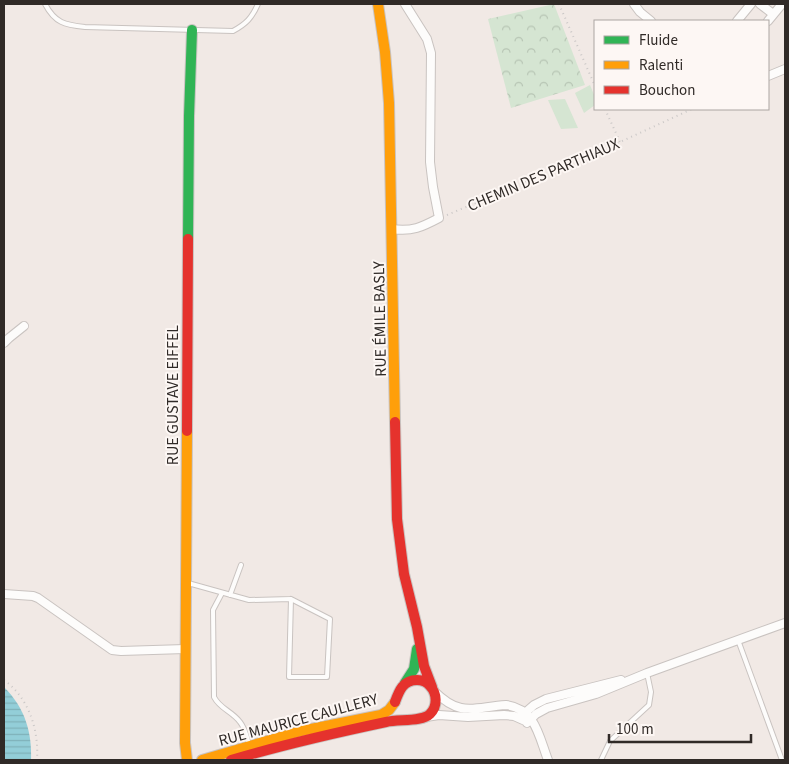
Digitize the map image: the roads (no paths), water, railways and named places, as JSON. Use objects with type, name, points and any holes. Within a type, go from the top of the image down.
[{"type":"street","name":"RUE ÉMILE BASLY","points":[[378,4],[389,91],[397,519],[404,574],[424,666],[433,689]]},
{"type":"street","points":[[392,229],[414,229],[439,218],[430,169],[431,53],[426,39],[405,4]]},
{"type":"street","points":[[634,4],[640,12],[651,20]]},
{"type":"street","points":[[738,20],[751,4]]},
{"type":"street","points":[[760,4],[773,14]]},
{"type":"street","points":[[769,20],[782,4]]},
{"type":"street","name":"RUE GUSTAVE EIFFEL","points":[[187,760],[184,742],[189,116],[192,30]]},
{"type":"street","points":[[769,76],[785,69]]},
{"type":"street","points":[[4,343],[24,326]]},
{"type":"street","points":[[4,594],[38,598],[112,650],[185,649]]},
{"type":"street","points":[[548,760],[540,740],[529,721],[540,711],[596,694],[647,673],[785,623]]},
{"type":"street","name":"RUE ÉMILE BASLY","points":[[405,683],[412,673],[415,664],[418,633]]},
{"type":"street","points":[[522,715],[546,699],[647,673]]},
{"type":"street","name":"RUE MAURICE CAULLERY","points":[[252,754],[301,731],[381,715],[392,707],[398,691],[405,683],[412,680],[426,682],[446,701],[460,708],[473,710],[506,705],[516,707],[529,721]]},
{"type":"street","points":[[426,717],[432,712],[436,704],[433,689]]},
{"type":"street","name":"RUE MAURICE CAULLERY","points":[[396,699],[400,712],[418,720],[439,715],[468,717],[522,715]]},
{"type":"street","name":"RUE MAURICE CAULLERY","points":[[202,760],[252,754],[389,721],[410,718]]},
{"type":"lane","points":[[45,4],[54,17],[67,25],[192,30],[233,30],[244,25],[255,12],[258,4]]},
{"type":"lane","points":[[230,595],[241,564]]},
{"type":"lane","points":[[186,583],[249,600],[291,599],[330,619],[327,677],[289,677],[291,599]]},
{"type":"lane","points":[[222,593],[213,610],[214,697],[217,703],[242,723],[252,754]]},
{"type":"lane","points":[[737,640],[782,760]]},
{"type":"lane","points":[[601,760],[610,741],[648,704],[651,692],[647,673]]},
{"type":"water","points":[[4,687],[17,703],[26,721],[30,740],[31,760],[4,760]]}]
